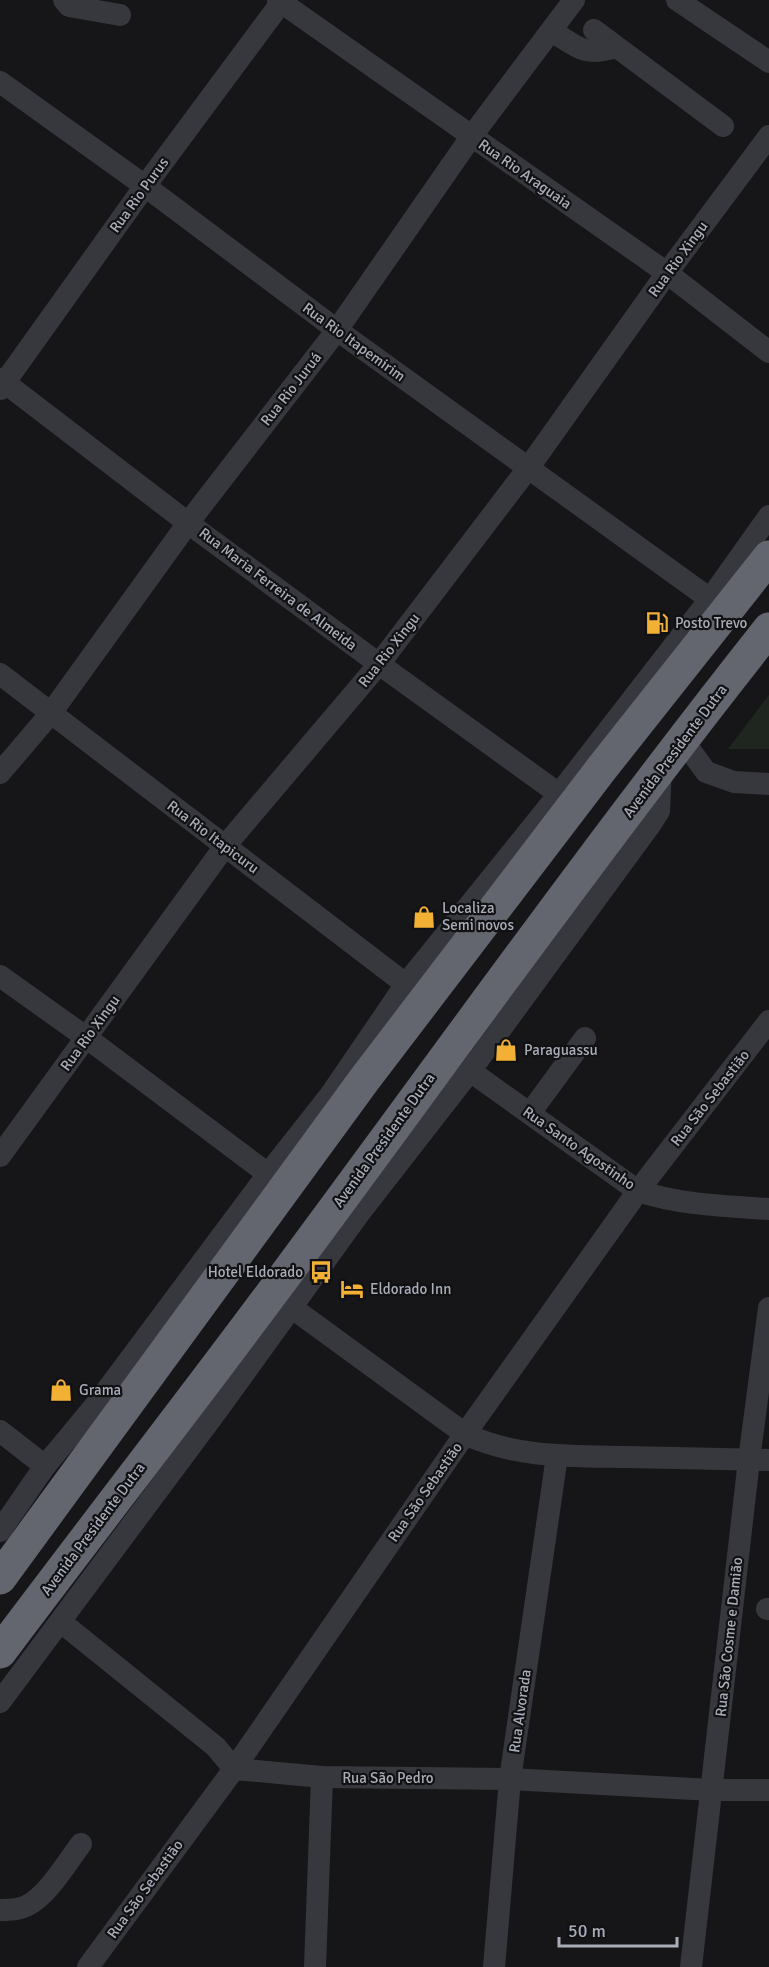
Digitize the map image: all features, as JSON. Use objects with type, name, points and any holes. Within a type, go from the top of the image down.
[{"type":"highway","points":[[0,1578],[107,1409],[364,1080],[416,992],[602,768],[757,560]]},
{"type":"highway","name":"Avenida Presidente Dutra","points":[[0,1652],[271,1295],[661,767],[769,629]]},
{"type":"highway","points":[[602,768],[647,679]]},
{"type":"highway","points":[[543,926],[552,958]]},
{"type":"highway","points":[[331,1094],[364,1080]]},
{"type":"street","points":[[677,0],[769,63]]},
{"type":"street","name":"Rua Rio Araguaia","points":[[281,1],[667,273],[769,352]]},
{"type":"street","name":"Rua Rio Purus","points":[[2,383],[281,1]]},
{"type":"street","points":[[67,3],[120,15]]},
{"type":"street","name":"Rua Rio Juruá","points":[[0,773],[51,713],[188,523],[337,330],[471,136],[552,31],[565,3]]},
{"type":"street","points":[[594,30],[723,126]]},
{"type":"street","points":[[552,31],[583,51],[600,52],[615,47]]},
{"type":"street","name":"Rua Rio Itapemirim","points":[[0,82],[145,186],[337,330],[710,599]]},
{"type":"street","name":"Rua Rio Xingu","points":[[0,1156],[225,846],[379,664],[530,467],[667,273],[769,136]]},
{"type":"street","name":"Rua Maria Ferreira de Almeida","points":[[2,383],[379,664],[559,794]]},
{"type":"street","points":[[0,1531],[45,1466],[107,1409],[268,1174],[416,992],[559,794],[647,679],[710,599],[757,560],[769,516]]},
{"type":"street","name":"Rua Rio Itapicuru","points":[[0,674],[416,992]]},
{"type":"street","points":[[682,740],[706,772],[734,782],[769,784]]},
{"type":"street","points":[[0,1702],[358,1215],[470,1071],[659,811],[661,767]]},
{"type":"street","points":[[0,976],[87,1038],[268,1174]]},
{"type":"street","name":"Rua São Sebastião","points":[[87,1967],[234,1768],[465,1434],[638,1191],[769,1021]]},
{"type":"street","points":[[530,1113],[585,1038]]},
{"type":"street","name":"Rua Santo Agostinho","points":[[470,1071],[638,1191],[664,1199],[693,1204],[769,1209]]},
{"type":"street","points":[[291,1308],[465,1434],[487,1445],[517,1452],[557,1456],[759,1460]]},
{"type":"street","name":"Rua São Cosme e Damião","points":[[691,1967],[712,1790],[759,1460],[769,1308]]},
{"type":"street","points":[[0,1431],[45,1466]]},
{"type":"street","name":"Rua Alvorada","points":[[494,1967],[510,1779],[557,1456]]},
{"type":"street","points":[[61,1622],[216,1747],[234,1768]]},
{"type":"street","name":"Rua São Pedro","points":[[234,1768],[322,1777],[510,1779],[712,1790],[769,1790]]},
{"type":"street","points":[[315,1967],[322,1777]]},
{"type":"street","points":[[0,1910],[28,1906],[44,1892],[81,1844]]},
{"type":"shaded area","points":[[769,695],[769,749],[728,749]]},
{"type":"place","name":"Posto Trevo","points":[[657,623]]},
{"type":"place","name":"Localiza Semi novos","points":[[424,917]]},
{"type":"place","name":"Paraguassu","points":[[506,1050]]},
{"type":"place","name":"Hotel Eldorado","points":[[321,1272]]},
{"type":"place","name":"Eldorado Inn","points":[[352,1289]]},
{"type":"place","name":"Grama","points":[[61,1390]]}]
